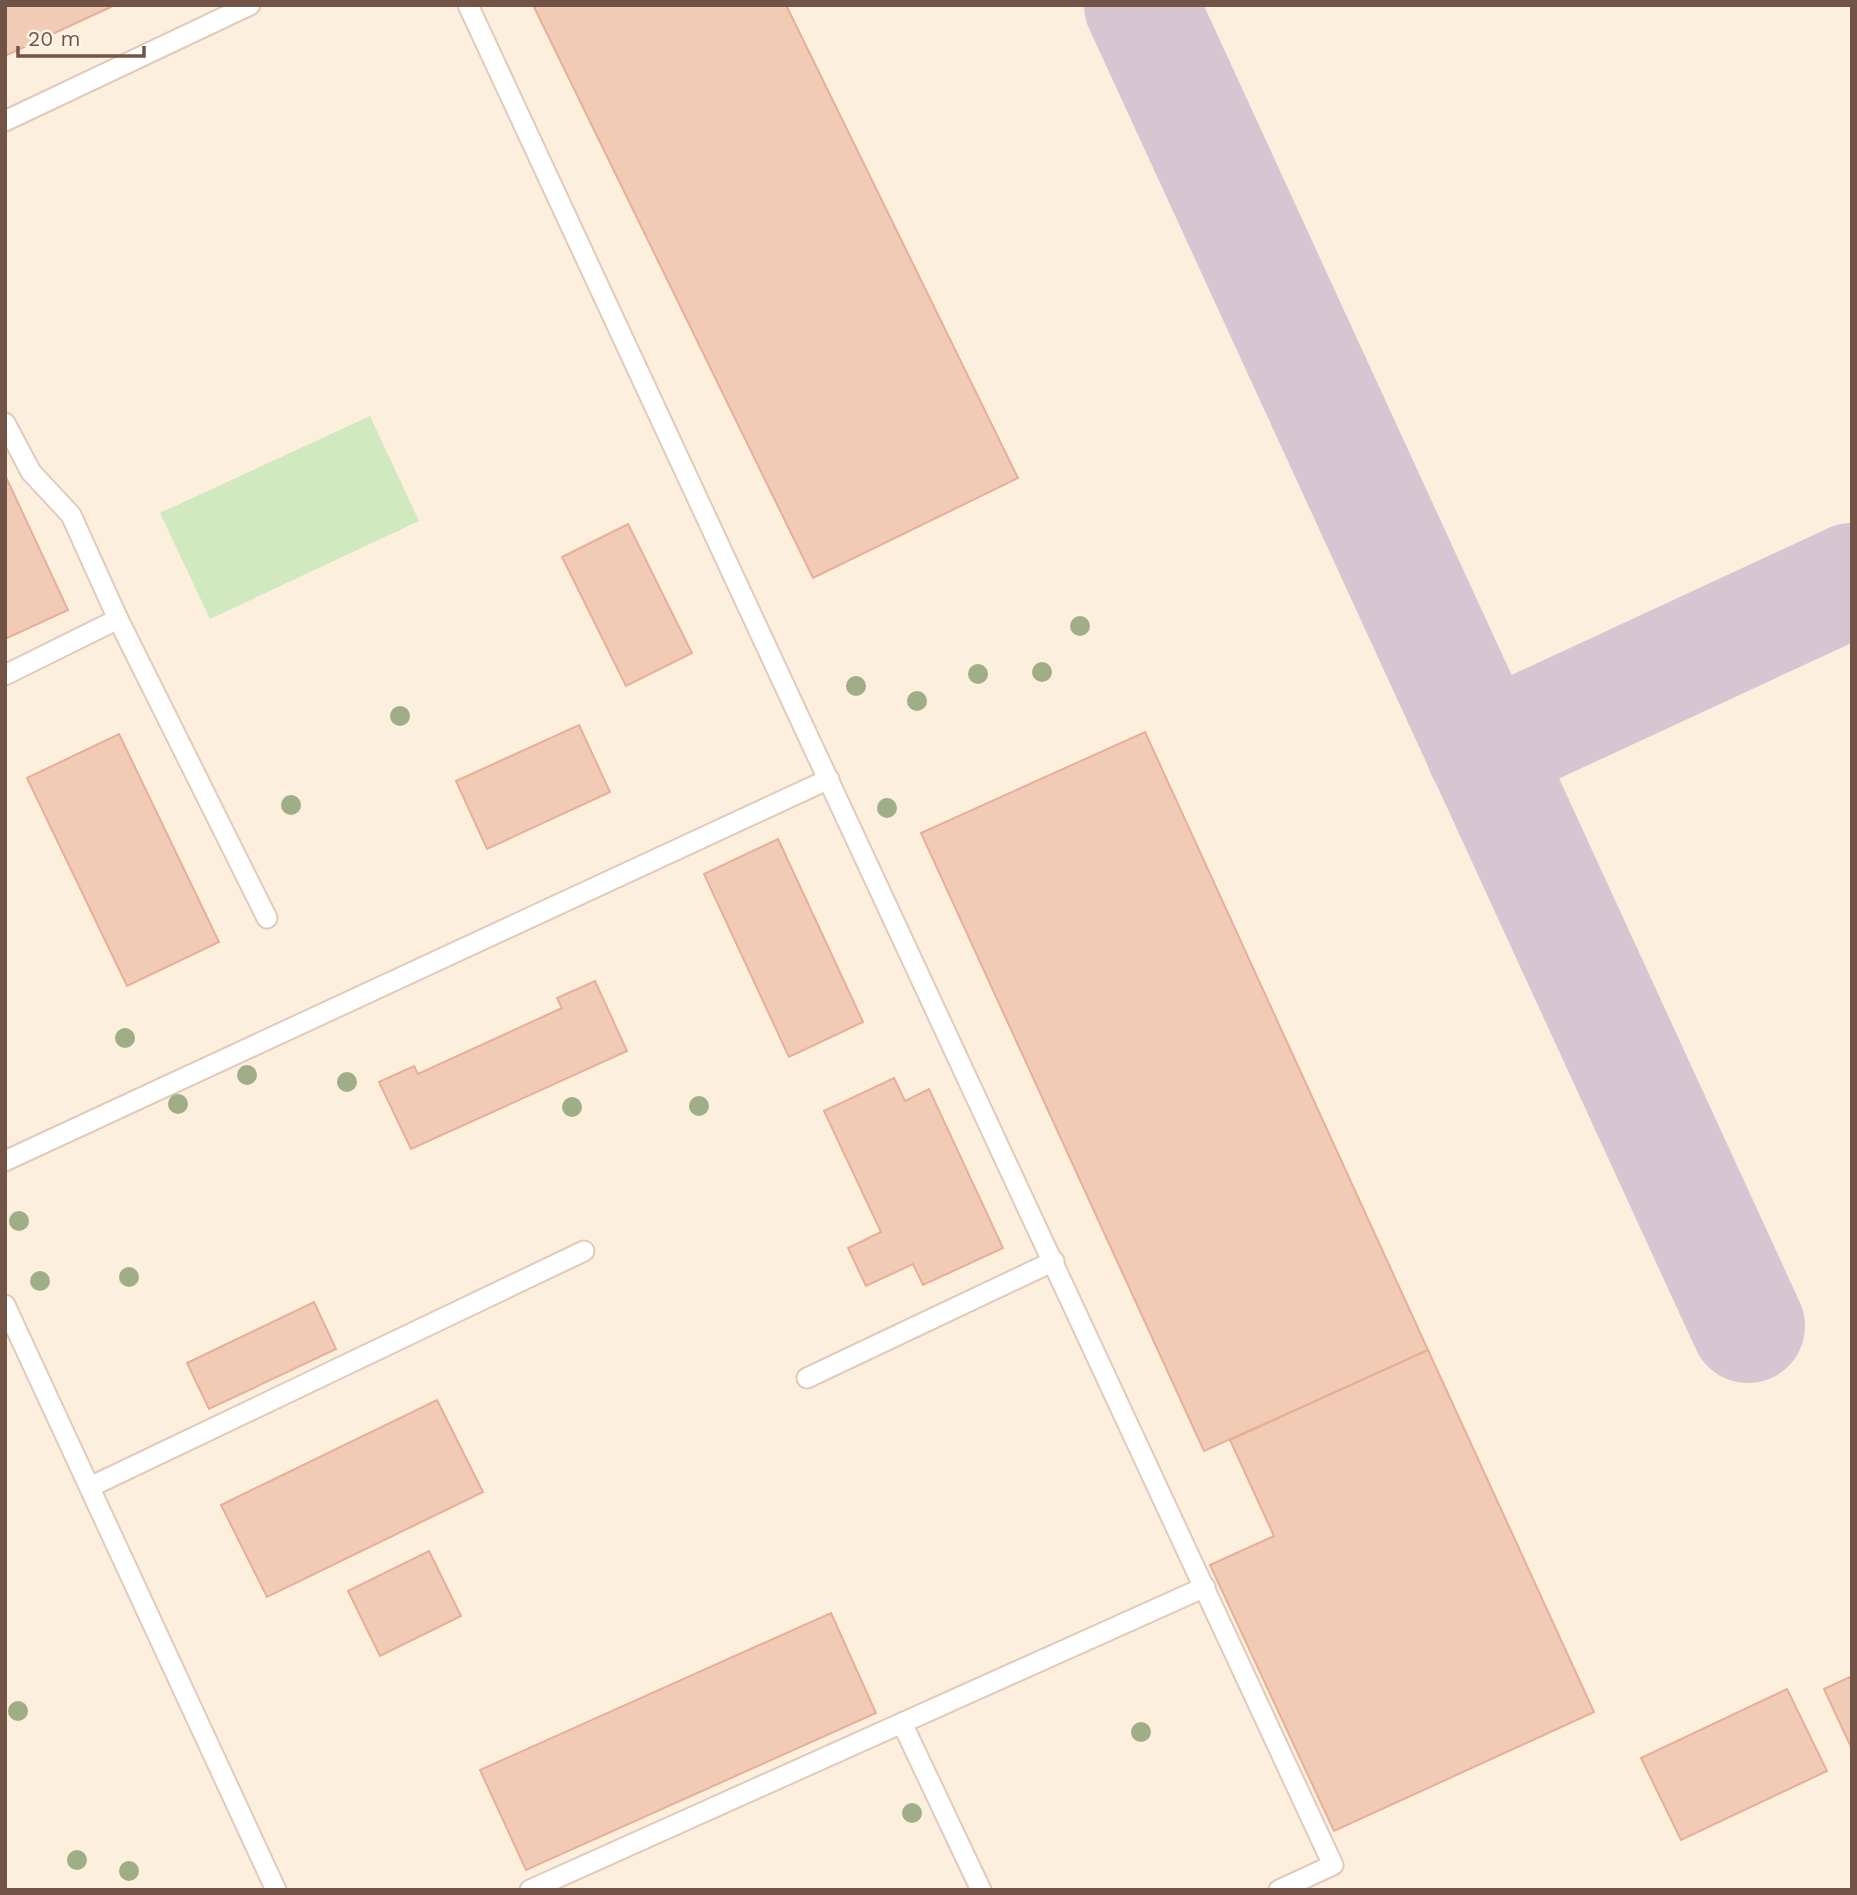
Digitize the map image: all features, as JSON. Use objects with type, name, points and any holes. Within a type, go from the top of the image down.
[{"type":"lane","points":[[5,121],[221,11],[250,5]]},
{"type":"lane","points":[[468,5],[1333,1865],[1279,1890]]},
{"type":"lane","points":[[5,423],[31,472],[71,515],[118,619],[267,918]]},
{"type":"lane","points":[[5,674],[118,619]]},
{"type":"lane","points":[[5,1161],[829,779]]},
{"type":"lane","points":[[90,1487],[584,1251]]},
{"type":"lane","points":[[807,1378],[1054,1261]]},
{"type":"lane","points":[[5,1305],[275,1890]]},
{"type":"lane","points":[[530,1890],[1205,1587]]},
{"type":"lane","points":[[902,1723],[981,1890]]},
{"type":"green space","points":[[370,416],[419,521],[210,619],[160,513]]},
{"type":"building","points":[[5,5],[115,5],[5,56]]},
{"type":"building","points":[[533,5],[786,5],[1018,478],[813,578]]},
{"type":"building","points":[[5,475],[68,610],[5,639]]},
{"type":"building","points":[[628,524],[692,653],[626,686],[562,557]]},
{"type":"building","points":[[579,725],[610,792],[487,849],[456,781]]},
{"type":"building","points":[[1145,732],[1428,1350],[1204,1451],[921,833]]},
{"type":"building","points":[[119,734],[219,942],[127,986],[27,778]]},
{"type":"building","points":[[778,839],[863,1022],[789,1057],[704,874]]},
{"type":"building","points":[[595,981],[627,1051],[411,1149],[379,1082],[414,1066],[418,1074],[562,1008],[557,998]]},
{"type":"building","points":[[894,1078],[905,1101],[929,1089],[1003,1248],[923,1285],[913,1264],[866,1286],[848,1248],[881,1232],[824,1111]]},
{"type":"building","points":[[314,1302],[336,1349],[209,1409],[187,1363]]},
{"type":"building","points":[[1428,1350],[1594,1712],[1334,1831],[1210,1565],[1274,1536],[1230,1440]]},
{"type":"building","points":[[437,1400],[483,1492],[267,1597],[221,1505]]},
{"type":"building","points":[[429,1551],[461,1616],[380,1656],[348,1591]]},
{"type":"building","points":[[831,1613],[876,1713],[526,1870],[480,1770]]},
{"type":"building","points":[[1852,1676],[1852,1749],[1824,1689]]},
{"type":"building","points":[[1787,1689],[1827,1771],[1681,1840],[1641,1758]]},
{"type":"taxiway","points":[[1141,5],[1748,1326]]},
{"type":"taxiway","points":[[1483,751],[1852,580]]}]
